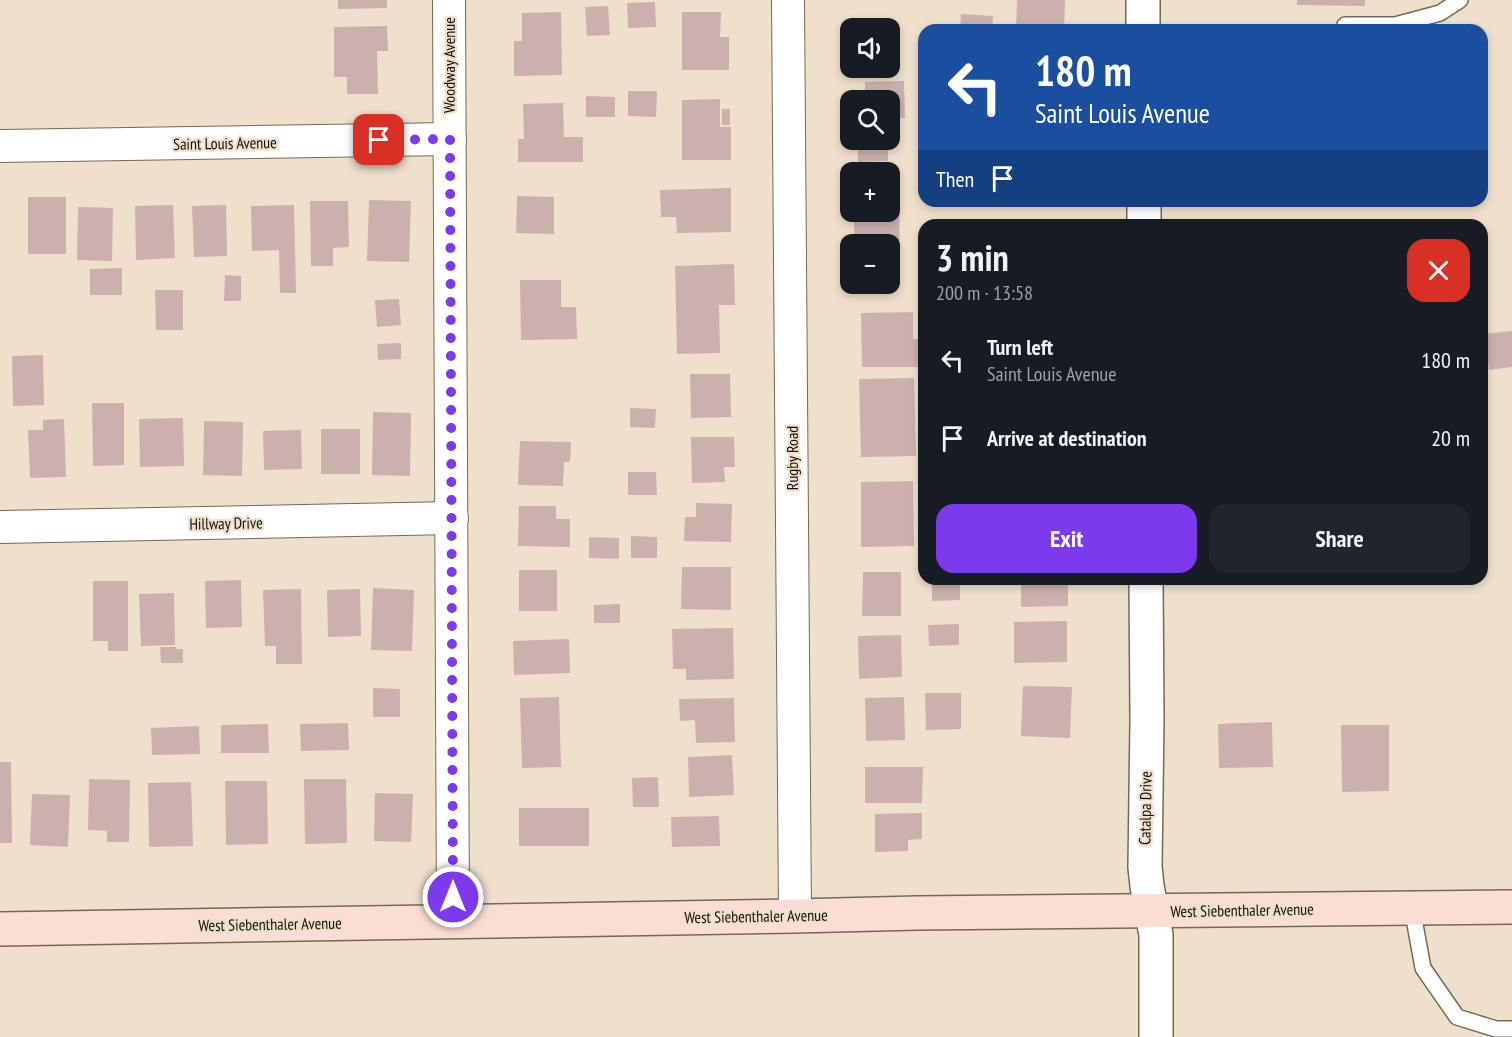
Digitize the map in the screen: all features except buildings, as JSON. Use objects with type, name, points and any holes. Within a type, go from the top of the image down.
[{"type":"main road","name":"West Siebenthaler Avenue","points":[[0,929],[918,913],[1512,907]]},
{"type":"street","name":"Woodway Avenue","points":[[449,0],[453,921]]},
{"type":"street","name":"Rugby Road","points":[[788,0],[795,916]]},
{"type":"street","points":[[1143,0],[1143,24]]},
{"type":"street","name":"Saint Louis Avenue","points":[[0,146],[450,139]]},
{"type":"street","name":"Hillway Drive","points":[[0,527],[452,518]]},
{"type":"street","name":"Catalpa Drive","points":[[1146,585],[1145,867],[1146,886],[1156,935],[1156,1037]]},
{"type":"lane","points":[[1395,24],[1440,13],[1460,0]]},
{"type":"lane","points":[[1412,908],[1423,968],[1457,1017],[1476,1030],[1512,1029]]},
{"type":"route","points":[[379,140],[450,139],[453,897]]}]
